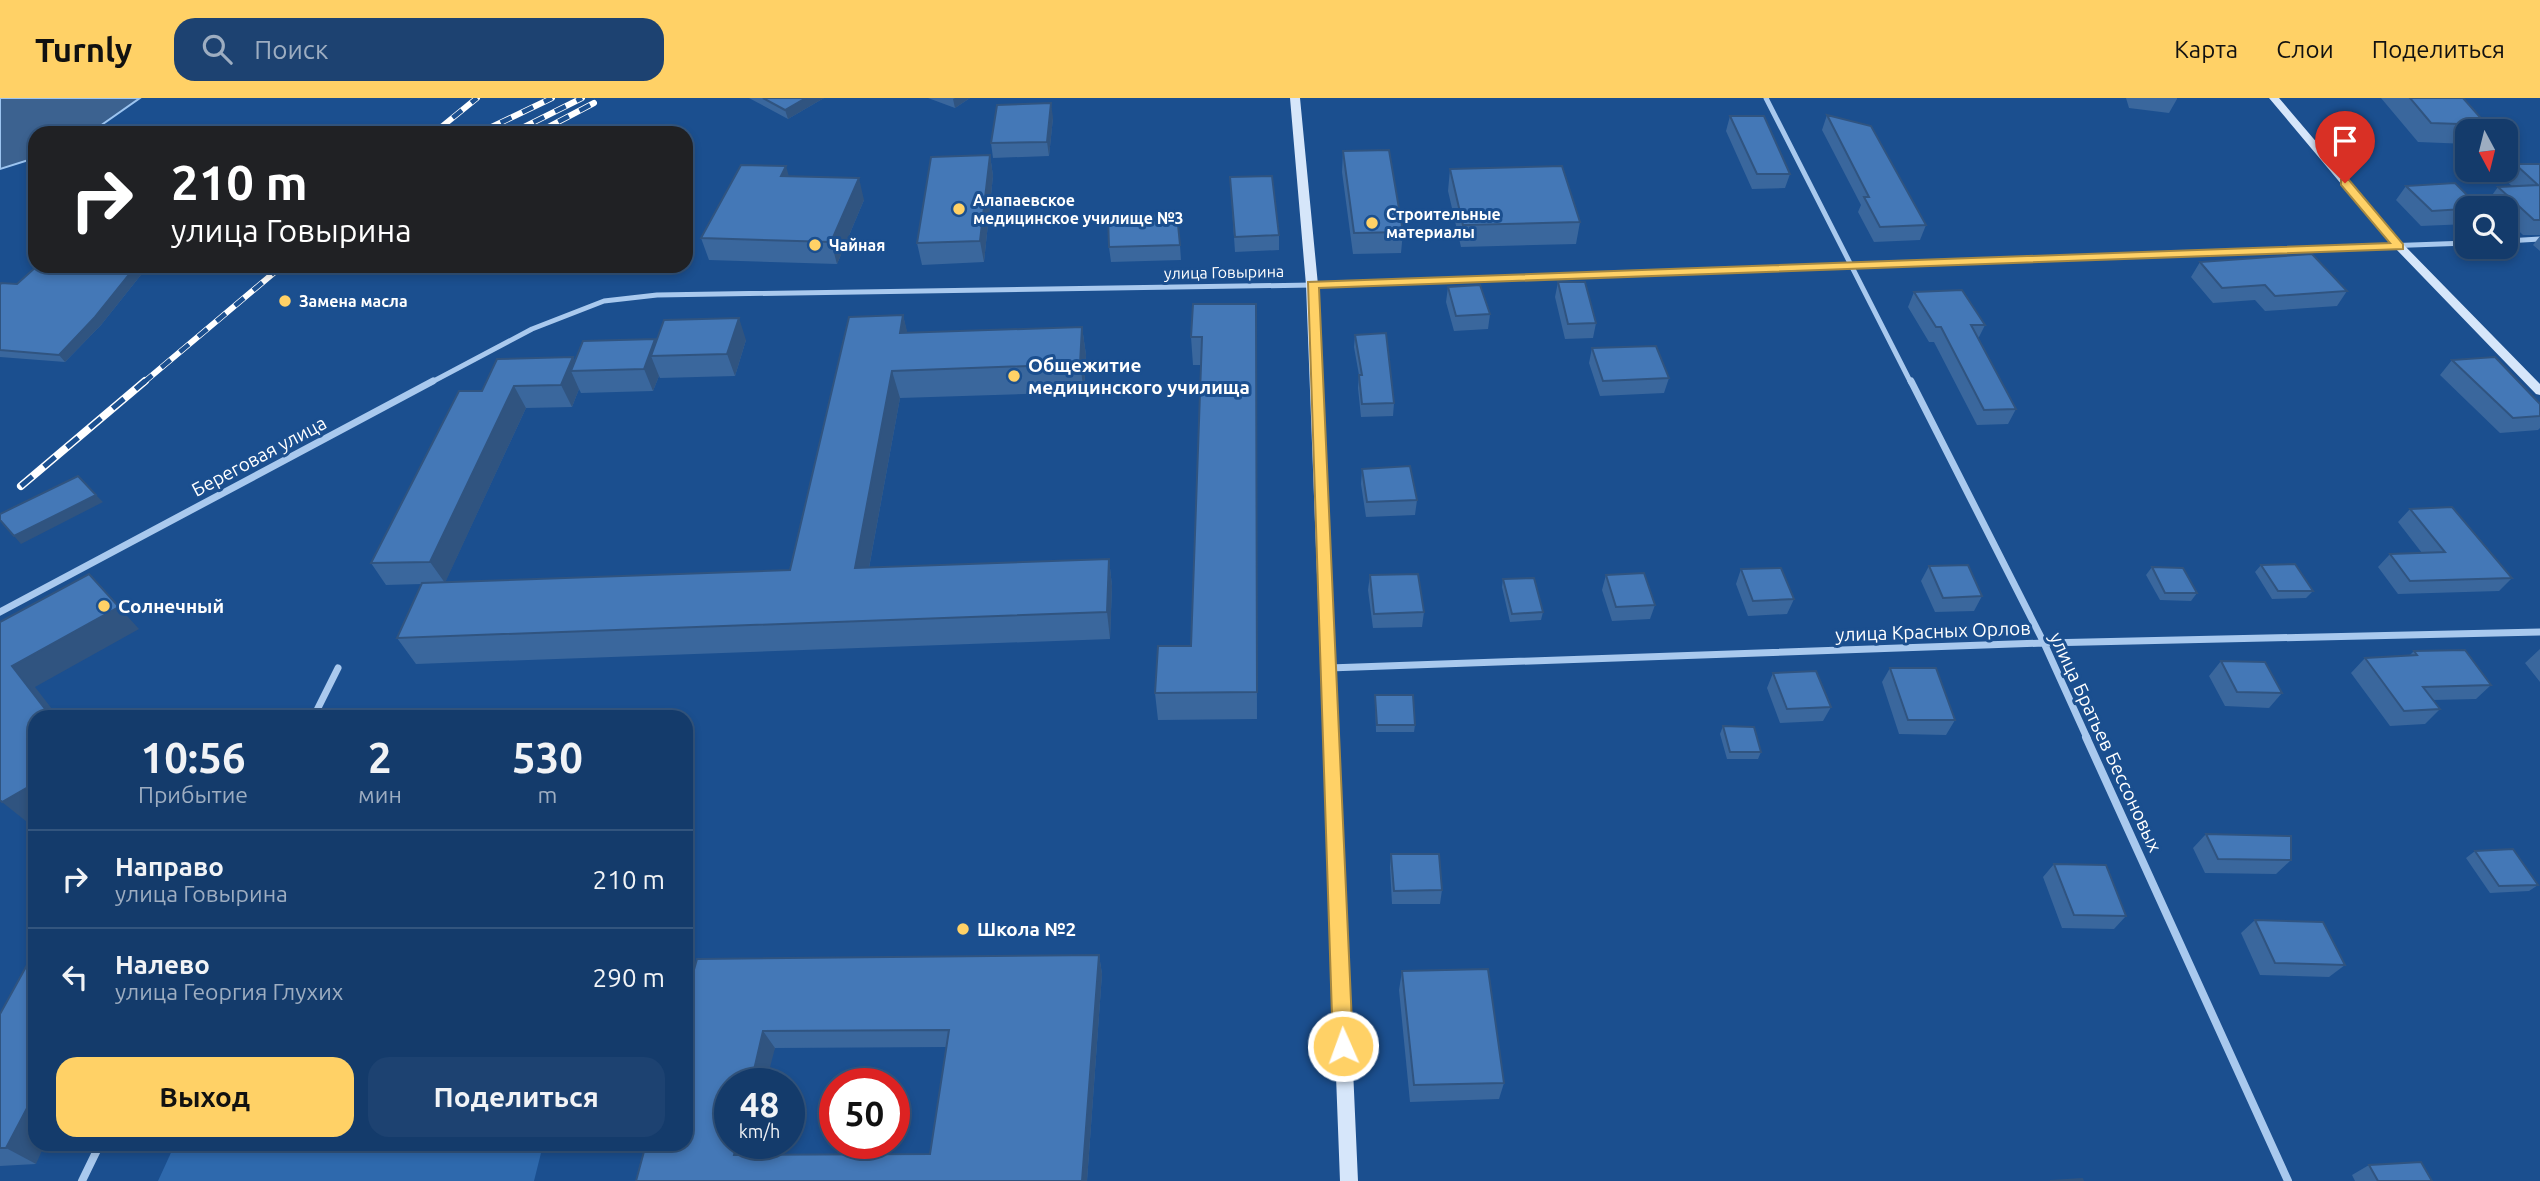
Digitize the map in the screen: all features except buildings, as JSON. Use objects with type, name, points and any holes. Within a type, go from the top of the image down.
[{"type":"main road","points":[[1295,98],[1312,285],[1349,1181]]},
{"type":"main road","points":[[2274,98],[2399,246],[2540,391]]},
{"type":"street","name":"улица Братьев Бессоновых","points":[[1766,98],[2044,643],[2288,1181]]},
{"type":"street","points":[[2518,240],[2540,239]]},
{"type":"street","name":"улица Говырина","points":[[532,329],[604,301],[657,295],[1312,285],[2455,244]]},
{"type":"street","name":"Береговая улица","points":[[0,612],[532,329]]},
{"type":"street","name":"улица Красных Орлов","points":[[1328,668],[2044,643],[2540,632]]},
{"type":"street","points":[[317,710],[338,668]]},
{"type":"street","points":[[82,1181],[97,1151]]},
{"type":"shaded area","points":[[0,98],[140,98],[100,126],[28,126],[28,160],[0,169]]},
{"type":"shaded area","points":[[172,1151],[542,1151],[534,1181],[158,1181]]},
{"type":"railway","points":[[443,126],[477,98]]},
{"type":"railway","points":[[494,126],[552,98]]},
{"type":"railway","points":[[526,126],[582,98]]},
{"type":"railway","points":[[550,126],[594,103]]},
{"type":"railway","points":[[143,383],[274,273]]},
{"type":"railway","points":[[21,486],[145,381]]},
{"type":"place","name":"Алапаевское медицинское училище №3","points":[[959,209]]},
{"type":"place","name":"Строительные материалы","points":[[1372,223]]},
{"type":"place","name":"Чайная","points":[[815,245]]},
{"type":"place","name":"Замена масла","points":[[285,301]]},
{"type":"place","name":"Общежитие медицинского училища","points":[[1014,376]]},
{"type":"place","name":"Солнечный","points":[[104,606]]},
{"type":"place","name":"Школа №2","points":[[963,929]]},
{"type":"route","points":[[1343,1046],[1312,285],[2399,246],[2345,183]]}]
